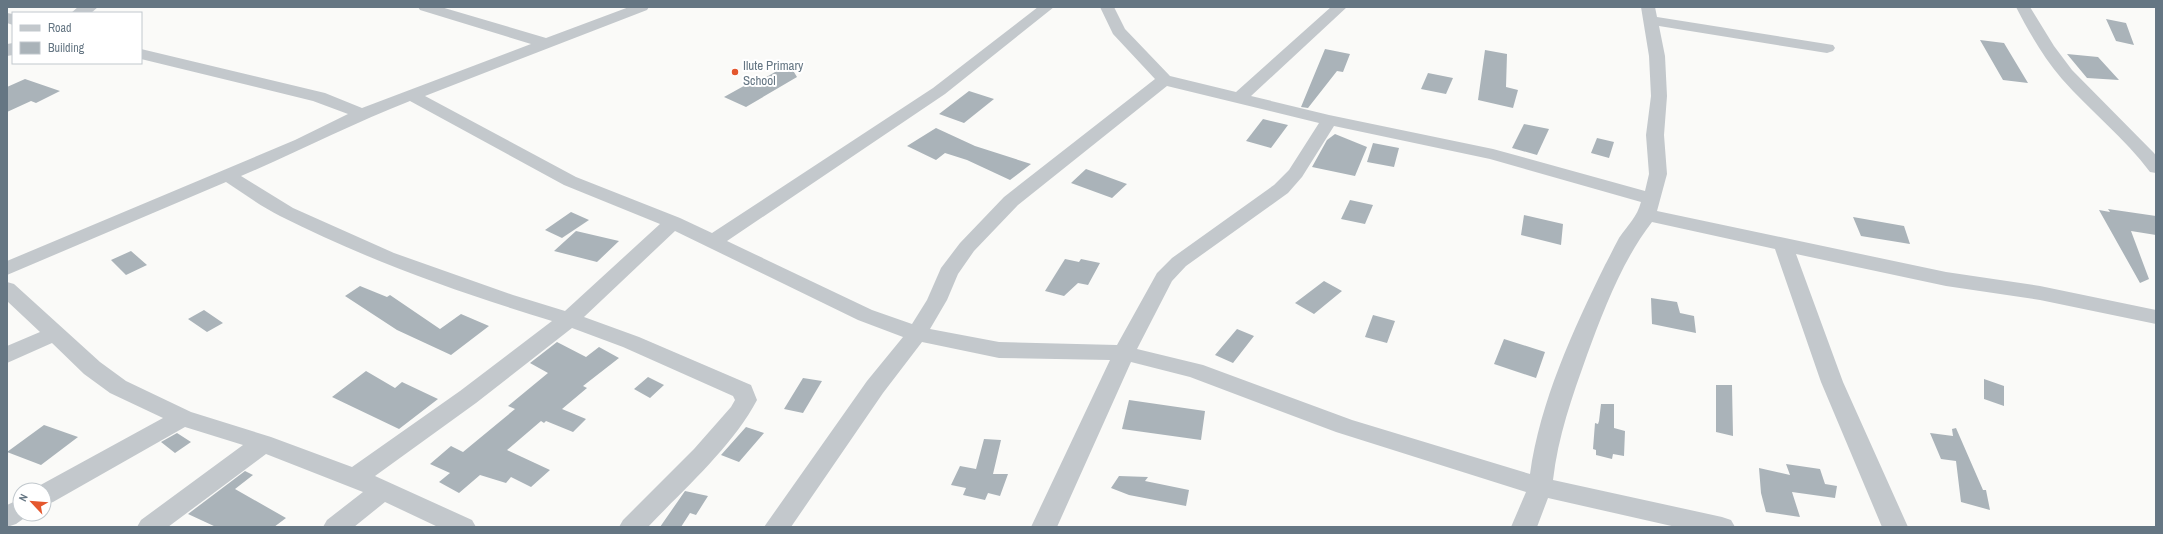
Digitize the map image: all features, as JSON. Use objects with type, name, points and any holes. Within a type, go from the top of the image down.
[{"type":"street","points":[[81,12],[90,7]]},
{"type":"street","points":[[425,7],[545,42]]},
{"type":"street","points":[[7,269],[301,144],[362,114],[545,42],[642,7]]},
{"type":"street","points":[[712,242],[939,91],[1047,7]]},
{"type":"street","points":[[1107,7],[1118,31],[1164,80],[1329,120],[1493,154],[1649,207],[1783,245],[1946,279],[2040,293],[2156,317]]},
{"type":"street","points":[[1239,98],[1340,7]]},
{"type":"street","points":[[2023,7],[2037,33],[2059,64],[2135,143],[2156,168]]},
{"type":"street","points":[[1524,527],[1540,487],[1545,448],[1552,421],[1591,315],[1625,245],[1649,207],[1658,174],[1655,135],[1659,96],[1657,56],[1649,14],[1827,48]]},
{"type":"street","points":[[142,54],[319,97],[362,114]]},
{"type":"street","points":[[777,527],[875,387],[917,334],[937,300],[948,273],[967,247],[1011,201],[1164,80]]},
{"type":"street","points":[[411,95],[570,181],[673,222],[865,315],[917,334],[999,350],[1124,353],[1194,371],[1344,426],[1540,487],[1722,527]]},
{"type":"street","points":[[1044,527],[1124,353],[1164,278],[1171,269],[1281,189],[1296,173],[1329,120]]},
{"type":"street","points":[[227,175],[286,212],[387,257],[506,300],[569,319],[631,342],[743,391],[746,400],[739,413],[632,527]]},
{"type":"street","points":[[355,478],[468,397],[569,319],[673,222]]},
{"type":"street","points":[[1783,245],[1832,382],[1895,527]]},
{"type":"street","points":[[7,289],[92,368],[118,387],[183,418],[263,442],[355,478],[463,527]]},
{"type":"street","points":[[7,355],[54,334]]},
{"type":"street","points":[[52,492],[183,418]]},
{"type":"street","points":[[150,527],[263,442]]},
{"type":"street","points":[[336,527],[382,491]]},
{"type":"building","points":[[2106,19],[2126,23],[2134,45],[2116,41]]},
{"type":"building","points":[[1980,40],[2004,43],[2028,83],[2003,80]]},
{"type":"building","points":[[1325,49],[1350,54],[1343,72],[1337,71],[1308,108],[1301,107]]},
{"type":"building","points":[[1485,50],[1507,54],[1506,87],[1518,90],[1513,108],[1478,100]]},
{"type":"building","points":[[2067,54],[2098,57],[2119,80],[2087,78]]},
{"type":"building","points":[[789,64],[797,77],[746,107],[724,97],[751,82],[754,84]]},
{"type":"building","points":[[1428,73],[1453,78],[1446,94],[1421,89]]},
{"type":"building","points":[[25,79],[60,91],[36,103],[31,101],[7,112],[7,87]]},
{"type":"building","points":[[969,91],[994,99],[964,123],[939,114]]},
{"type":"building","points":[[1263,119],[1288,125],[1271,148],[1246,141]]},
{"type":"building","points":[[1524,124],[1549,129],[1537,155],[1512,148]]},
{"type":"building","points":[[936,128],[975,146],[1031,164],[1010,180],[967,160],[945,153],[936,160],[907,146]]},
{"type":"building","points":[[1335,134],[1367,147],[1355,176],[1312,167],[1327,140]]},
{"type":"building","points":[[1597,138],[1614,142],[1609,158],[1591,153]]},
{"type":"building","points":[[1373,143],[1399,148],[1394,167],[1367,162]]},
{"type":"building","points":[[1086,169],[1127,184],[1112,198],[1071,183]]},
{"type":"building","points":[[1350,200],[1373,205],[1365,224],[1341,219]]},
{"type":"building","points":[[2108,209],[2156,216],[2156,235],[2131,231],[2149,279],[2140,283],[2099,210],[2110,212]]},
{"type":"building","points":[[571,212],[589,220],[562,238],[545,230]]},
{"type":"building","points":[[1524,215],[1563,224],[1561,245],[1521,235]]},
{"type":"building","points":[[1853,217],[1904,226],[1910,244],[1861,236]]},
{"type":"building","points":[[576,231],[619,241],[597,262],[554,251]]},
{"type":"building","points":[[131,251],[147,265],[126,275],[111,260]]},
{"type":"building","points":[[1065,259],[1079,262],[1081,259],[1100,263],[1088,285],[1078,283],[1064,296],[1045,291]]},
{"type":"building","points":[[1324,281],[1342,291],[1314,314],[1295,303]]},
{"type":"building","points":[[360,286],[387,297],[390,295],[440,329],[461,314],[489,326],[451,355],[397,330],[345,296]]},
{"type":"building","points":[[1651,298],[1677,302],[1680,313],[1694,316],[1696,333],[1652,324]]},
{"type":"building","points":[[204,310],[223,323],[207,332],[188,319]]},
{"type":"building","points":[[1373,315],[1395,321],[1387,343],[1365,337]]},
{"type":"building","points":[[1237,329],[1254,336],[1233,363],[1215,355]]},
{"type":"building","points":[[1504,339],[1545,352],[1536,378],[1494,364]]},
{"type":"building","points":[[557,342],[586,357],[599,347],[619,358],[583,386],[587,388],[562,409],[586,419],[573,432],[546,421],[544,423],[541,421],[507,450],[550,470],[531,487],[511,477],[506,483],[480,475],[459,493],[439,482],[450,473],[430,464],[451,446],[463,452],[515,409],[508,406],[548,373],[530,363]]},
{"type":"building","points":[[366,371],[395,388],[402,382],[438,399],[399,429],[332,397]]},
{"type":"building","points":[[648,377],[664,385],[650,398],[634,389]]},
{"type":"building","points":[[803,378],[822,381],[803,413],[784,409]]},
{"type":"building","points":[[1984,379],[2004,386],[2004,406],[1984,399]]},
{"type":"building","points":[[1716,385],[1732,385],[1733,436],[1716,432]]},
{"type":"building","points":[[1129,400],[1205,411],[1201,440],[1122,429]]},
{"type":"building","points":[[1601,404],[1614,404],[1614,428],[1625,431],[1624,456],[1613,454],[1612,459],[1596,455],[1596,450],[1593,449],[1595,423],[1598,424],[1599,421]]},
{"type":"building","points":[[44,425],[78,437],[41,465],[7,452]]},
{"type":"building","points":[[746,427],[764,433],[739,462],[721,455]]},
{"type":"building","points":[[1956,428],[1983,490],[1986,490],[1990,510],[1961,502],[1956,461],[1941,459],[1930,433],[1953,436],[1952,429]]},
{"type":"building","points":[[177,433],[191,442],[175,453],[161,442]]},
{"type":"building","points":[[984,439],[1001,440],[993,474],[1008,474],[1000,496],[988,493],[985,500],[963,495],[966,488],[951,485],[960,466],[976,469]]},
{"type":"building","points":[[1786,464],[1820,469],[1825,484],[1837,486],[1835,498],[1792,492],[1800,517],[1766,512],[1761,493],[1759,468],[1790,475]]},
{"type":"building","points":[[245,471],[253,475],[235,489],[286,518],[274,527],[216,527],[188,514]]},
{"type":"building","points":[[1119,476],[1148,477],[1145,481],[1189,490],[1186,506],[1129,495],[1111,488]]},
{"type":"building","points":[[685,491],[708,496],[696,515],[690,513],[681,527],[660,527]]},
{"type":"place","name":"Ilute Primary School","points":[[735,72]]}]
